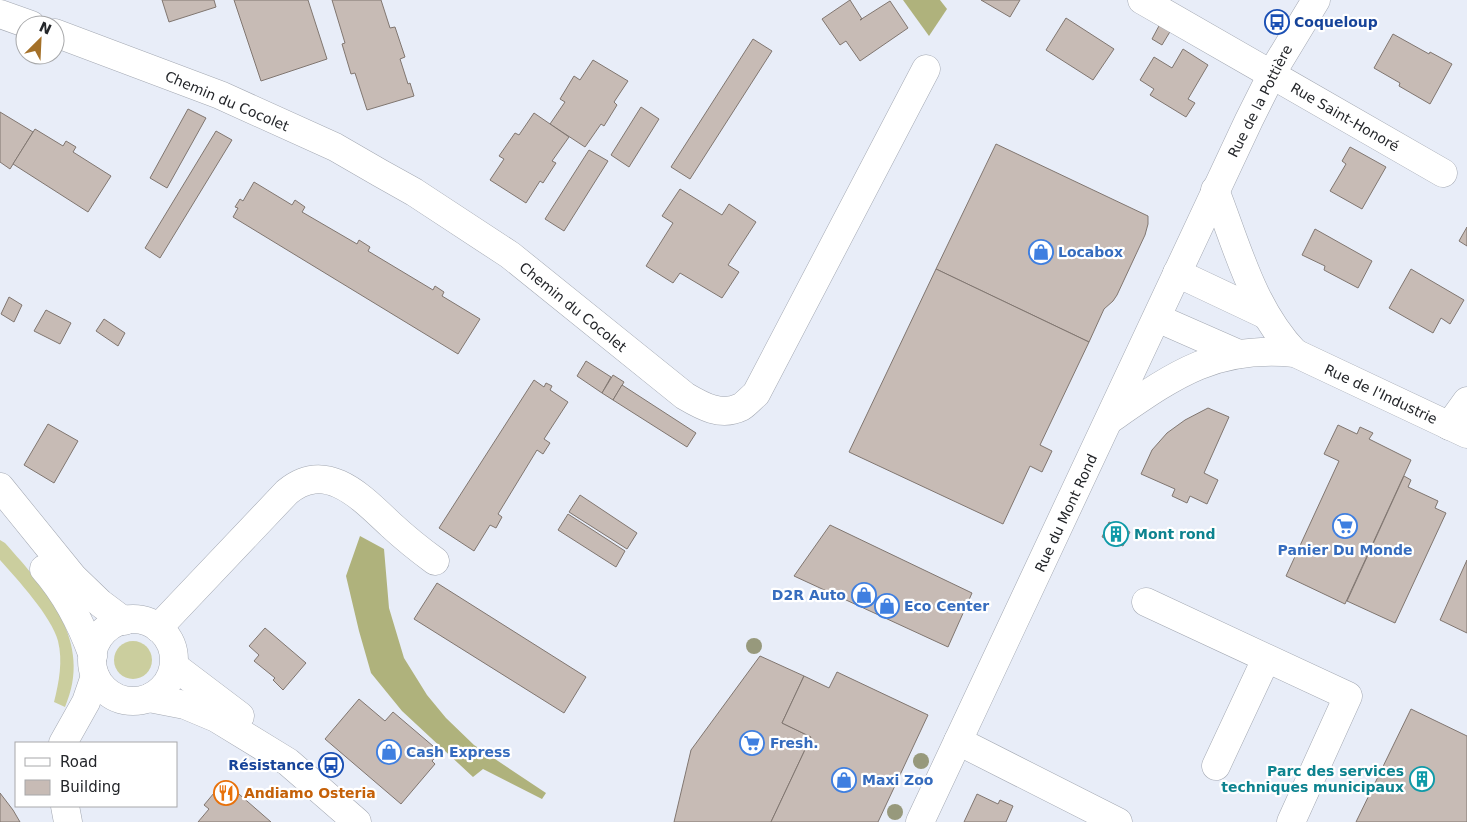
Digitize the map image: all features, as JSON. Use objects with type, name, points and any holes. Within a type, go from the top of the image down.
[{"type":"street","name":"Rue Saint-Honoré","points":[[1142,0],[1444,173]]},
{"type":"street","name":"Rue de la Pottière","points":[[1212,197],[1272,75],[1316,0]]},
{"type":"street","points":[[0,14],[15,19]]},
{"type":"street","name":"Chemin du Cocolet","points":[[65,38],[220,95],[342,151],[414,192],[510,255],[649,355],[685,396],[704,408],[724,412],[741,407],[756,394],[926,69]]},
{"type":"street","name":"Rue du Mont Rond","points":[[920,822],[1212,197]]},
{"type":"street","name":"Rue de l'Industrie","points":[[1212,197],[1266,315],[1280,337],[1295,353],[1458,430]]},
{"type":"street","points":[[1177,273],[1266,315]]},
{"type":"street","name":"Rue de l'Industrie","points":[[1156,318],[1239,354]]},
{"type":"street","name":"Rue de l'Industrie","points":[[1110,418],[1162,383],[1209,361],[1258,352],[1295,353]]},
{"type":"street","points":[[1458,430],[1467,401]]},
{"type":"street","points":[[158,628],[287,492],[304,482],[328,480],[356,492],[408,540],[435,561]]},
{"type":"street","points":[[0,487],[27,523],[82,587],[124,620]]},
{"type":"street","points":[[0,518],[59,586],[84,632],[94,666],[105,690],[119,699],[137,701],[149,698],[160,692],[168,683],[174,666],[172,648],[167,637],[158,628],[142,620],[124,620],[114,624],[103,633],[95,646],[94,666],[86,702],[64,742]]},
{"type":"street","points":[[1146,602],[1348,696],[1291,822]]},
{"type":"street","points":[[1216,766],[1266,659]]},
{"type":"street","points":[[174,666],[257,728],[270,740],[288,762],[357,822]]},
{"type":"street","points":[[149,698],[184,705],[204,712],[288,762]]},
{"type":"street","points":[[958,741],[1118,822]]},
{"type":"street","points":[[65,807],[68,822]]},
{"type":"green space","points":[[903,0],[940,0],[947,9],[929,36]]},
{"type":"green space","points":[[360,536],[384,549],[389,608],[404,658],[427,695],[446,718],[474,745],[546,793],[542,799],[483,769],[473,777],[402,711],[371,673],[346,576]]},
{"type":"green space","points":[[0,540],[21,561],[50,598],[70,639],[74,660],[72,683],[65,707],[54,702],[60,664],[58,641],[49,621],[0,560]]},
{"type":"green space","points":[[133,641],[147,646],[152,660],[147,674],[133,679],[119,674],[114,660],[119,646]]},
{"type":"building","points":[[162,0],[214,0],[216,7],[169,22]]},
{"type":"building","points":[[234,0],[308,0],[327,59],[261,81]]},
{"type":"building","points":[[332,0],[381,0],[390,28],[395,27],[405,57],[400,59],[414,96],[367,110],[355,73],[351,74],[342,44],[345,43]]},
{"type":"building","points":[[850,0],[862,19],[890,1],[908,28],[860,61],[846,41],[840,45],[822,19]]},
{"type":"building","points":[[981,0],[1020,0],[1010,17]]},
{"type":"building","points":[[1066,18],[1114,49],[1093,80],[1046,50]]},
{"type":"building","points":[[1160,24],[1171,30],[1162,45],[1152,39]]},
{"type":"building","points":[[1393,34],[1429,54],[1430,52],[1452,64],[1430,104],[1399,86],[1400,83],[1374,68]]},
{"type":"building","points":[[753,39],[772,51],[690,179],[671,167]]},
{"type":"building","points":[[1183,49],[1208,65],[1188,99],[1195,103],[1186,117],[1150,95],[1154,89],[1140,80],[1154,57],[1172,68]]},
{"type":"building","points":[[593,60],[628,81],[614,102],[617,105],[604,126],[601,124],[585,147],[550,124],[565,102],[560,99],[574,76],[580,80]]},
{"type":"building","points":[[641,107],[659,119],[629,167],[611,155]]},
{"type":"building","points":[[188,109],[206,118],[167,188],[150,178]]},
{"type":"building","points":[[0,112],[33,132],[10,169],[0,162]]},
{"type":"building","points":[[534,113],[569,137],[552,161],[556,163],[543,183],[540,181],[526,203],[490,180],[504,159],[499,156],[515,133],[519,135]]},
{"type":"building","points":[[35,129],[63,146],[66,141],[76,147],[73,152],[111,176],[88,212],[13,164]]},
{"type":"building","points":[[216,131],[232,140],[160,258],[145,248]]},
{"type":"building","name":"Locabox","points":[[996,144],[1148,216],[1145,235],[1117,295],[1104,309],[1089,342],[936,269]]},
{"type":"building","points":[[1350,147],[1386,167],[1362,209],[1330,191],[1346,164],[1342,161]]},
{"type":"building","points":[[589,150],[608,161],[564,231],[545,219]]},
{"type":"building","points":[[254,182],[292,205],[295,200],[305,207],[302,212],[357,244],[359,240],[370,247],[368,251],[433,290],[435,286],[444,292],[442,296],[480,319],[458,354],[233,217],[238,208],[235,207],[240,199],[243,201]]},
{"type":"building","points":[[680,189],[722,215],[729,204],[756,222],[728,265],[739,272],[722,298],[680,273],[673,283],[646,266],[673,223],[662,216]]},
{"type":"building","points":[[1467,227],[1467,246],[1459,241]]},
{"type":"building","points":[[1315,229],[1372,261],[1358,288],[1324,270],[1325,266],[1302,255]]},
{"type":"building","points":[[936,269],[1089,342],[1040,445],[1052,451],[1042,472],[1030,466],[1003,524],[849,452]]},
{"type":"building","points":[[1411,269],[1464,300],[1450,324],[1441,318],[1433,333],[1389,308]]},
{"type":"building","points":[[9,297],[22,305],[14,322],[1,314]]},
{"type":"building","points":[[46,310],[71,323],[60,344],[34,331]]},
{"type":"building","points":[[104,319],[125,333],[118,346],[96,331]]},
{"type":"building","points":[[586,361],[611,377],[602,393],[577,376]]},
{"type":"building","points":[[613,375],[624,382],[613,400],[602,393]]},
{"type":"building","points":[[534,380],[544,387],[546,383],[552,386],[550,390],[568,402],[544,439],[550,443],[543,454],[537,450],[498,514],[502,517],[496,528],[490,525],[474,551],[439,528]]},
{"type":"building","points":[[622,385],[696,433],[687,447],[613,400]]},
{"type":"building","points":[[1208,408],[1229,417],[1204,473],[1218,480],[1207,504],[1190,496],[1187,503],[1172,496],[1175,489],[1141,474],[1152,450],[1167,433],[1185,420]]},
{"type":"building","points":[[48,424],[78,441],[54,483],[24,465]]},
{"type":"building","name":"Panier Du Monde","points":[[1338,425],[1357,434],[1360,427],[1373,433],[1369,439],[1411,460],[1345,604],[1286,576],[1339,461],[1324,454]]},
{"type":"building","points":[[1404,476],[1411,480],[1408,487],[1438,501],[1435,508],[1446,513],[1395,623],[1347,601]]},
{"type":"building","points":[[580,495],[637,533],[627,549],[569,512]]},
{"type":"building","points":[[568,514],[625,551],[616,567],[558,530]]},
{"type":"building","name":"Mont rond","points":[[1109,522],[1130,532],[1123,546],[1102,537]]},
{"type":"building","points":[[830,525],[972,593],[948,647],[794,576]]},
{"type":"building","points":[[1467,560],[1467,633],[1440,620]]},
{"type":"building","points":[[437,583],[586,677],[564,713],[414,619]]},
{"type":"building","points":[[265,628],[306,663],[283,690],[273,680],[275,678],[254,661],[259,655],[249,646]]},
{"type":"building","name":"Fresh.","points":[[760,656],[804,676],[782,723],[811,737],[771,822],[674,822],[691,750]]},
{"type":"building","name":"Maxi Zoo","points":[[837,672],[928,715],[878,822],[771,822],[811,737],[782,723],[804,676],[829,688]]},
{"type":"building","name":"Cash Express","points":[[359,699],[385,721],[393,712],[440,752],[432,761],[435,764],[401,804],[325,739]]},
{"type":"building","name":"Parc des services techniques municipaux","points":[[1411,709],[1467,736],[1467,822],[1356,822]]},
{"type":"building","name":"Andiamo Osteria","points":[[224,781],[271,822],[198,822],[209,809],[204,805]]},
{"type":"building","points":[[0,793],[13,810],[20,822],[0,822]]},
{"type":"building","points":[[977,794],[998,804],[1000,800],[1013,806],[1006,822],[964,822]]},
{"type":"place","name":"Coqueloup","points":[[1277,22]]},
{"type":"place","name":"Locabox","points":[[1041,252]]},
{"type":"place","name":"Panier Du Monde","points":[[1345,526]]},
{"type":"place","name":"Mont rond","points":[[1116,534]]},
{"type":"place","name":"D2R Auto","points":[[864,595]]},
{"type":"place","name":"Eco Center","points":[[887,606]]},
{"type":"place","name":"Fresh.","points":[[752,743]]},
{"type":"place","name":"Cash Express","points":[[389,752]]},
{"type":"place","name":"Résistance","points":[[331,765]]},
{"type":"place","name":"Parc des services techniques municipaux","points":[[1422,779]]},
{"type":"place","name":"Maxi Zoo","points":[[844,780]]},
{"type":"place","name":"Andiamo Osteria","points":[[226,793]]}]
